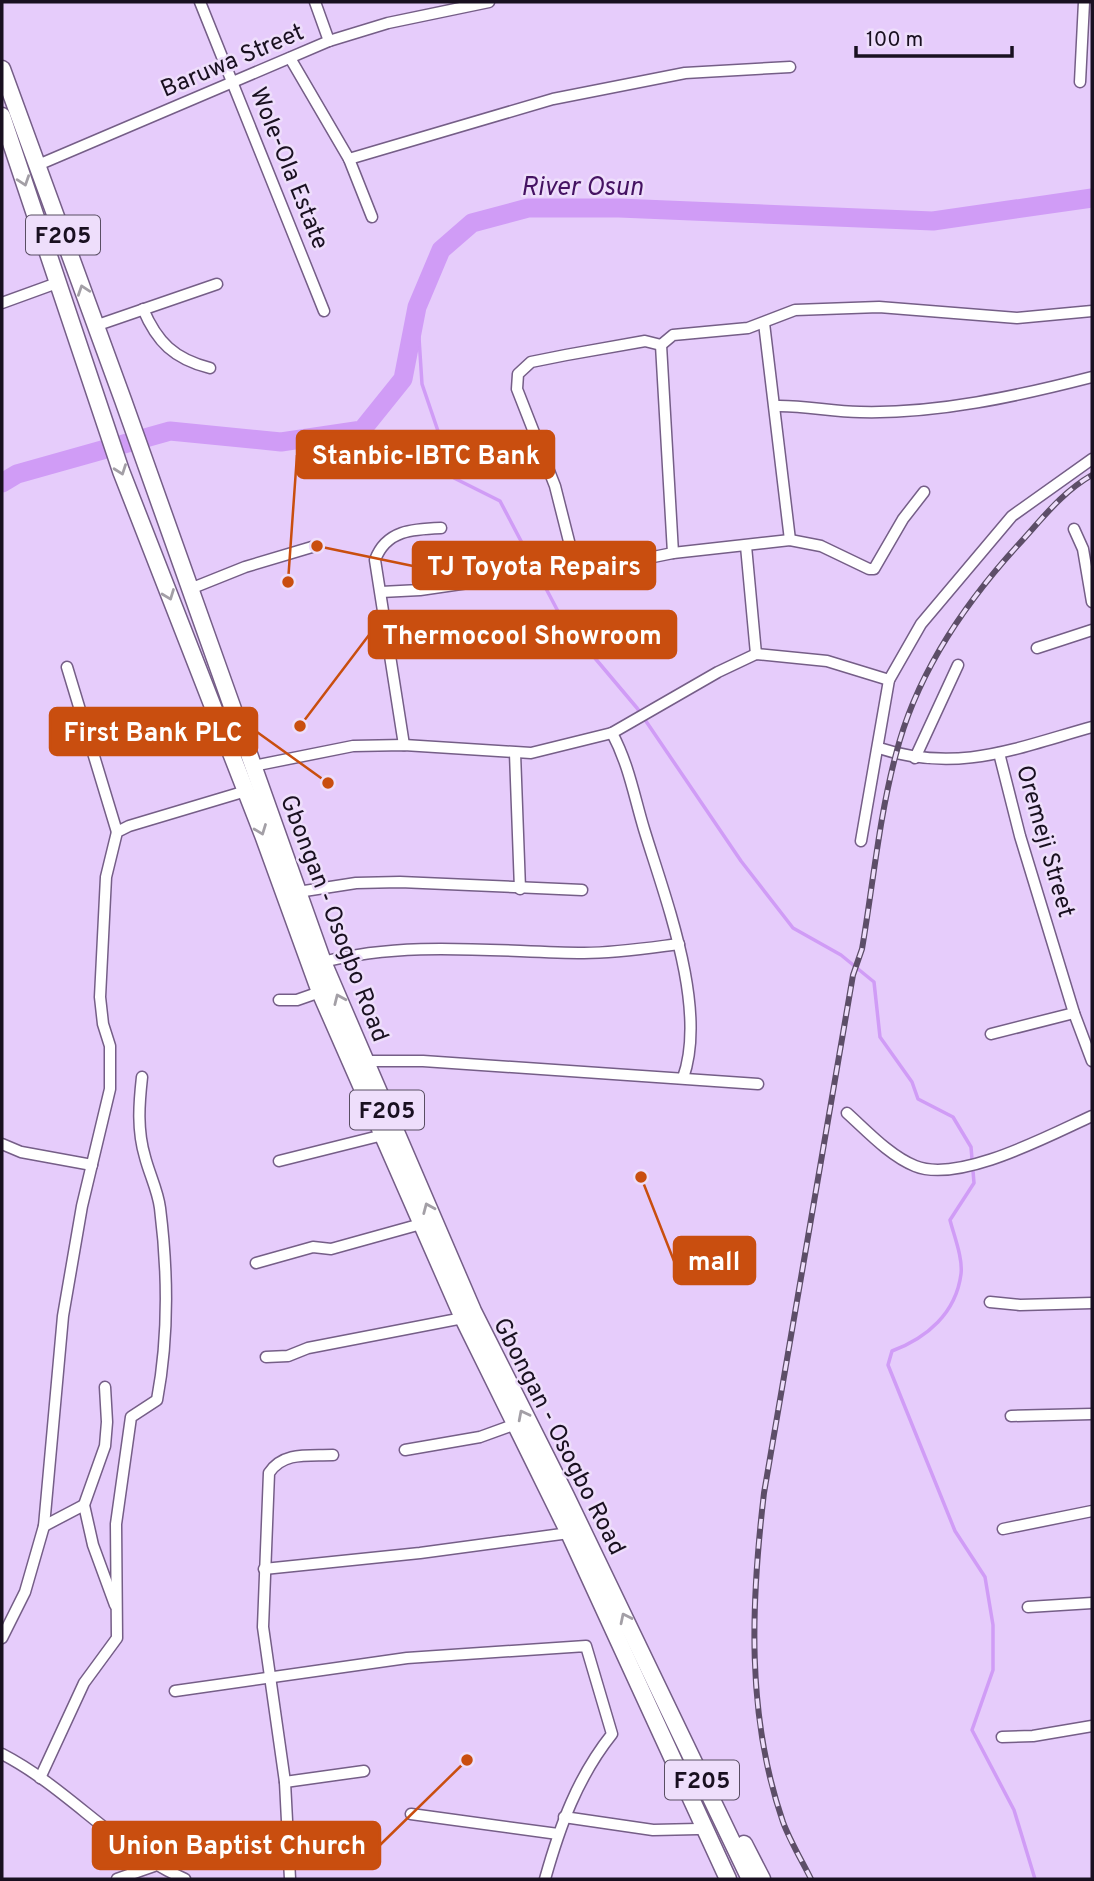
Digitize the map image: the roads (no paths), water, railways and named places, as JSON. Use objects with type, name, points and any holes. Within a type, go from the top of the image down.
[{"type":"main road","name":"Gbongan - Osogbo Road","points":[[2,69],[124,400],[298,892],[305,934],[320,992],[421,1224],[513,1425],[647,1685]]},
{"type":"main road","name":"Gbongan - Osogbo Road","points":[[2,116],[99,407],[144,531],[246,791],[305,934],[323,962],[472,1311],[572,1508],[647,1685]]},
{"type":"main road","points":[[647,1685],[648,1723],[722,1879]]},
{"type":"main road","points":[[647,1685],[690,1740],[762,1879]]},
{"type":"main road","name":"F205","points":[[647,1685],[728,1879]]},
{"type":"main road","name":"F205","points":[[647,1685],[750,1879]]},
{"type":"street","name":"Wole-Ola Estate","points":[[200,2],[324,311]]},
{"type":"street","points":[[315,2],[329,41]]},
{"type":"street","name":"Baruwa Street","points":[[38,165],[329,41],[388,23],[489,2]]},
{"type":"street","points":[[1080,82],[1084,2]]},
{"type":"street","points":[[290,58],[349,159],[372,217]]},
{"type":"street","points":[[349,159],[554,99],[685,74],[790,67]]},
{"type":"street","points":[[2,303],[57,283]]},
{"type":"street","points":[[95,326],[217,284]]},
{"type":"street","points":[[661,345],[673,335],[691,331],[727,331],[764,323],[795,310],[879,307],[1017,317],[1092,311]]},
{"type":"street","points":[[143,309],[152,331],[166,349],[194,364],[210,368]]},
{"type":"street","points":[[764,323],[790,540]]},
{"type":"street","points":[[576,569],[555,486],[517,389],[518,374],[531,362],[579,352],[645,341],[661,345]]},
{"type":"street","points":[[661,345],[673,553]]},
{"type":"street","points":[[775,406],[859,412],[906,410],[1040,390],[1092,377]]},
{"type":"street","points":[[861,841],[889,680],[921,624],[988,540],[1012,516],[1092,460]]},
{"type":"street","points":[[381,592],[544,572],[594,569],[673,553],[790,540],[821,546],[874,569],[903,519],[924,492]]},
{"type":"street","points":[[404,745],[381,592],[374,568],[383,543],[406,531],[441,528]]},
{"type":"street","points":[[1074,529],[1083,549],[1092,603]]},
{"type":"street","points":[[746,546],[756,653]]},
{"type":"street","points":[[190,589],[245,567],[312,547]]},
{"type":"street","points":[[1037,648],[1092,630]]},
{"type":"street","points":[[253,766],[353,746],[404,745],[531,753],[612,733],[660,708],[685,690],[756,653],[827,661],[889,680]]},
{"type":"street","points":[[915,758],[958,665]]},
{"type":"street","points":[[2,1637],[25,1592],[44,1527],[63,1316],[92,1165],[110,1089],[112,1063],[100,997],[106,877],[117,832],[67,667]]},
{"type":"street","points":[[879,748],[915,758],[947,761],[999,753],[1092,727]]},
{"type":"street","points":[[612,733],[633,779],[643,826],[679,944],[691,1036],[689,1059],[683,1078]]},
{"type":"street","points":[[515,752],[520,889]]},
{"type":"street","name":"Oremeji Street","points":[[999,753],[1020,836],[1074,1013],[1092,1061]]},
{"type":"street","points":[[117,832],[155,816],[246,791]]},
{"type":"street","points":[[298,892],[356,883],[400,882],[582,890]]},
{"type":"street","points":[[323,962],[356,954],[401,951],[484,949],[584,953],[679,944]]},
{"type":"street","points":[[279,1000],[297,1000],[320,992]]},
{"type":"street","points":[[991,1034],[1074,1013]]},
{"type":"street","points":[[366,1061],[423,1061],[758,1084]]},
{"type":"street","points":[[40,1779],[84,1683],[117,1638],[116,1524],[131,1417],[157,1399],[166,1353],[166,1298],[160,1205],[144,1154],[138,1116],[142,1077]]},
{"type":"street","points":[[847,1113],[911,1165],[928,1170],[975,1166],[1092,1116]]},
{"type":"street","points":[[279,1161],[383,1135]]},
{"type":"street","points":[[2,1144],[21,1152],[92,1165]]},
{"type":"street","points":[[256,1263],[313,1247],[331,1249],[421,1224]]},
{"type":"street","points":[[990,1302],[1020,1305],[1092,1303]]},
{"type":"street","points":[[266,1356],[288,1356],[317,1347],[463,1318]]},
{"type":"street","points":[[105,1387],[107,1422],[104,1446],[85,1505],[93,1545],[117,1608]]},
{"type":"street","points":[[1011,1416],[1092,1414]]},
{"type":"street","points":[[405,1450],[480,1437],[513,1425]]},
{"type":"street","points":[[290,1879],[285,1782],[263,1627],[269,1473],[277,1462],[293,1456],[333,1455]]},
{"type":"street","points":[[44,1527],[85,1505]]},
{"type":"street","points":[[1003,1529],[1092,1511]]},
{"type":"street","points":[[264,1569],[420,1553],[569,1533]]},
{"type":"street","points":[[1028,1607],[1092,1604]]},
{"type":"street","points":[[175,1691],[269,1680],[407,1658],[586,1646],[612,1734],[582,1777],[564,1817],[545,1879]]},
{"type":"street","points":[[1002,1737],[1033,1736],[1092,1726]]},
{"type":"street","points":[[2,1754],[40,1779],[154,1866],[185,1879]]},
{"type":"street","points":[[285,1782],[364,1771]]},
{"type":"street","points":[[411,1814],[558,1834]]},
{"type":"street","points":[[564,1817],[653,1829],[698,1829]]},
{"type":"street","points":[[117,1879],[154,1866]]},
{"type":"waterway","name":"River Osun","points":[[2,483],[17,474],[170,431],[281,442],[362,430],[403,379],[417,307],[441,250],[472,223],[528,208],[619,208],[933,221],[1092,198]]},
{"type":"waterway","points":[[417,307],[422,384],[454,478],[500,501],[562,619],[637,708],[741,861],[793,928],[841,955],[874,982],[880,1037],[912,1082],[918,1099],[953,1117],[971,1147],[974,1183],[950,1220],[961,1261],[958,1288],[953,1301],[938,1322],[917,1339],[892,1351],[888,1365],[955,1531],[985,1577],[993,1625],[993,1670],[972,1730],[1014,1810],[1035,1879]]},
{"type":"railway","points":[[811,1879],[783,1822],[763,1741],[755,1659],[756,1576],[764,1493],[853,975],[862,949],[885,802],[905,725],[916,696],[944,642],[979,591],[1019,544],[1062,498],[1092,475]]},
{"type":"place","name":"TJ Toyota Repairs","points":[[317,546]]},
{"type":"place","name":"Stanbic-IBTC Bank","points":[[288,582]]},
{"type":"place","name":"Thermocool Showroom","points":[[300,726]]},
{"type":"place","name":"First Bank PLC","points":[[328,783]]},
{"type":"place","name":"mall","points":[[641,1177]]},
{"type":"place","name":"Union Baptist Church","points":[[467,1760]]}]
